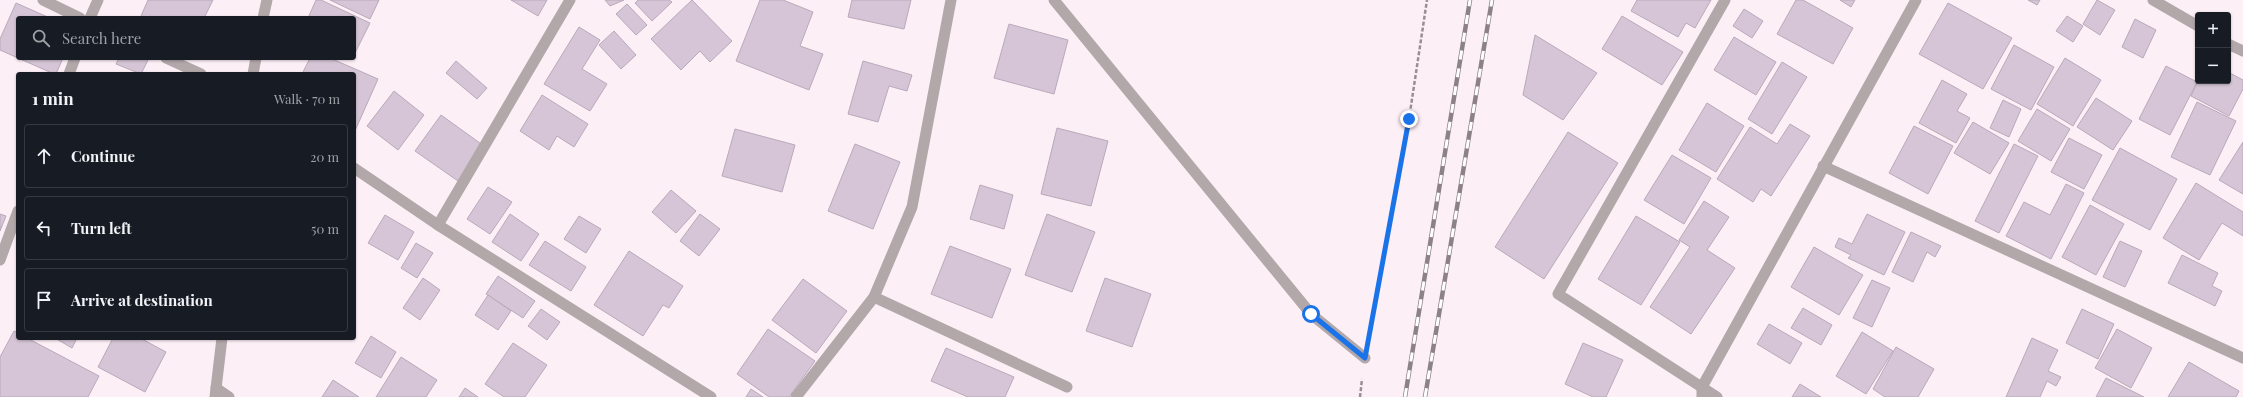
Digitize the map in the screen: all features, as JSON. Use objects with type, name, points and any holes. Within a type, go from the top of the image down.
[{"type":"street","points":[[43,0],[76,16]]},
{"type":"street","points":[[91,16],[98,0]]},
{"type":"street","points":[[263,16],[267,0]]},
{"type":"street","points":[[438,225],[570,0]]},
{"type":"street","points":[[796,397],[874,297],[912,208],[951,0]]},
{"type":"street","points":[[1054,0],[1311,314],[1365,358]]},
{"type":"street","points":[[1717,397],[1702,392],[1558,294],[1725,0]]},
{"type":"street","points":[[1702,392],[1823,166],[1916,0]]},
{"type":"street","points":[[2153,0],[2195,24]]},
{"type":"street","points":[[2231,45],[2243,51]]},
{"type":"street","points":[[70,72],[74,60]]},
{"type":"street","points":[[170,60],[197,72]]},
{"type":"street","points":[[253,72],[256,60]]},
{"type":"street","points":[[1823,166],[2243,358]]},
{"type":"street","points":[[356,169],[438,225],[712,397]]},
{"type":"street","points":[[0,260],[16,216]]},
{"type":"street","points":[[874,297],[1067,387]]},
{"type":"street","points":[[222,340],[216,393],[229,397]]},
{"type":"path","points":[[1360,397],[1365,358],[1409,119],[1426,0]]},
{"type":"building","points":[[148,0],[213,0],[205,16],[141,16]]},
{"type":"building","points":[[316,0],[321,0],[355,16],[309,16]]},
{"type":"building","points":[[330,0],[379,0],[370,19]]},
{"type":"building","points":[[511,0],[547,0],[538,16]]},
{"type":"building","points":[[605,0],[624,0],[610,6]]},
{"type":"building","points":[[638,0],[669,0],[672,2],[652,21],[635,3]]},
{"type":"building","points":[[692,0],[732,41],[710,62],[700,51],[681,70],[651,39]]},
{"type":"building","points":[[760,0],[783,0],[813,12],[800,46],[823,54],[809,90],[736,61]]},
{"type":"building","points":[[852,0],[911,0],[904,29],[848,17]]},
{"type":"building","points":[[1637,0],[1711,0],[1695,28],[1686,23],[1678,37],[1631,11]]},
{"type":"building","points":[[1796,0],[1803,0],[1853,28],[1833,64],[1777,34]]},
{"type":"building","points":[[1840,0],[1855,0],[1851,7]]},
{"type":"building","points":[[2028,0],[2040,0],[2037,5]]},
{"type":"building","points":[[2097,0],[2115,10],[2100,35],[2083,24]]},
{"type":"building","points":[[16,3],[45,16],[16,16],[16,57],[0,50],[0,39]]},
{"type":"building","points":[[1948,3],[2012,38],[1983,89],[1919,54]]},
{"type":"building","points":[[627,4],[647,25],[636,35],[616,14]]},
{"type":"building","points":[[1744,9],[1763,21],[1752,38],[1733,26]]},
{"type":"building","points":[[356,16],[370,23],[356,51]]},
{"type":"building","points":[[1622,16],[1683,52],[1662,85],[1602,49]]},
{"type":"building","points":[[2067,16],[2083,26],[2073,42],[2056,31]]},
{"type":"building","points":[[2135,19],[2156,30],[2143,58],[2122,47]]},
{"type":"building","points":[[1009,24],[1068,40],[1054,94],[994,78]]},
{"type":"building","points":[[579,27],[600,40],[582,69],[607,84],[590,111],[544,84]]},
{"type":"building","points":[[614,31],[636,55],[621,69],[599,45]]},
{"type":"building","points":[[1535,35],[1597,73],[1563,120],[1523,95]]},
{"type":"building","points":[[1734,37],[1776,62],[1756,95],[1714,70]]},
{"type":"building","points":[[2014,45],[2054,67],[2031,110],[1991,89]]},
{"type":"building","points":[[2065,58],[2101,80],[2073,126],[2037,104]]},
{"type":"building","points":[[22,60],[62,60],[57,72],[50,72]]},
{"type":"building","points":[[118,60],[148,60],[142,72],[136,72],[116,64]]},
{"type":"building","points":[[309,60],[335,60],[378,79],[356,128],[356,72],[303,72]]},
{"type":"building","points":[[456,61],[487,88],[477,99],[446,73]]},
{"type":"building","points":[[863,61],[912,75],[907,91],[889,86],[878,122],[848,114]]},
{"type":"building","points":[[1782,62],[1807,77],[1772,134],[1748,119]]},
{"type":"building","points":[[2166,66],[2195,81],[2196,84],[2170,135],[2139,119]]},
{"type":"building","points":[[2231,74],[2243,80],[2243,89],[2229,116],[2191,96],[2197,84],[2231,84]]},
{"type":"building","points":[[1942,80],[1967,94],[1957,111],[1970,118],[1956,143],[1919,123]]},
{"type":"building","points":[[394,91],[424,115],[398,150],[367,126]]},
{"type":"building","points":[[542,95],[588,124],[574,147],[557,136],[549,150],[520,131]]},
{"type":"building","points":[[2096,98],[2132,121],[2113,150],[2077,127]]},
{"type":"building","points":[[2003,100],[2021,109],[2009,137],[1990,128]]},
{"type":"building","points":[[2197,102],[2236,121],[2210,175],[2171,157]]},
{"type":"building","points":[[1707,103],[1744,126],[1716,172],[1679,150]]},
{"type":"building","points":[[2037,109],[2070,129],[2051,161],[2018,141]]},
{"type":"building","points":[[441,115],[484,146],[458,181],[415,151]]},
{"type":"building","points":[[1973,122],[2009,143],[1990,174],[1954,153]]},
{"type":"building","points":[[1790,124],[1810,136],[1771,196],[1761,189],[1753,202],[1717,179],[1750,127],[1777,144]]},
{"type":"building","points":[[1914,126],[1953,146],[1928,194],[1889,173]]},
{"type":"building","points":[[1057,128],[1108,141],[1091,206],[1041,194]]},
{"type":"building","points":[[735,129],[795,145],[782,192],[722,176]]},
{"type":"building","points":[[1568,132],[1618,163],[1544,279],[1495,247]]},
{"type":"building","points":[[2069,138],[2102,155],[2084,189],[2051,172]]},
{"type":"building","points":[[2243,142],[2243,194],[2219,180]]},
{"type":"building","points":[[855,144],[900,162],[873,229],[828,211]]},
{"type":"building","points":[[2014,144],[2038,156],[1999,233],[1975,221]]},
{"type":"building","points":[[2120,148],[2177,179],[2150,230],[2092,200]]},
{"type":"building","points":[[1672,155],[1711,178],[1684,224],[1644,200]]},
{"type":"building","points":[[2196,183],[2243,212],[2243,236],[2222,223],[2199,260],[2163,238]]},
{"type":"building","points":[[2066,184],[2084,193],[2051,259],[2006,236],[2024,202],[2050,215]]},
{"type":"building","points":[[980,185],[1013,195],[1004,229],[970,219]]},
{"type":"building","points":[[488,187],[512,202],[490,234],[467,219]]},
{"type":"building","points":[[671,190],[696,211],[676,233],[652,212]]},
{"type":"building","points":[[1704,201],[1729,217],[1707,250],[1735,268],[1691,334],[1650,307],[1690,247],[1679,240]]},
{"type":"building","points":[[2090,205],[2124,224],[2096,275],[2062,257]]},
{"type":"building","points":[[0,214],[6,216],[0,231]]},
{"type":"building","points":[[510,214],[539,234],[521,261],[492,242]]},
{"type":"building","points":[[700,214],[720,229],[699,256],[680,241]]},
{"type":"building","points":[[1047,214],[1095,232],[1072,292],[1025,275]]},
{"type":"building","points":[[1867,214],[1905,232],[1884,275],[1848,258],[1851,255],[1835,247],[1839,238],[1852,244]]},
{"type":"building","points":[[385,215],[414,232],[398,260],[368,243]]},
{"type":"building","points":[[579,216],[601,229],[586,253],[564,239]]},
{"type":"building","points":[[1636,216],[1680,242],[1641,305],[1598,279]]},
{"type":"building","points":[[1911,232],[1941,246],[1935,257],[1927,252],[1913,282],[1892,272]]},
{"type":"building","points":[[545,241],[586,267],[571,291],[529,265]]},
{"type":"building","points":[[2120,241],[2142,251],[2125,287],[2103,277]]},
{"type":"building","points":[[416,243],[433,253],[417,278],[401,268]]},
{"type":"building","points":[[950,246],[1011,269],[992,318],[931,294]]},
{"type":"building","points":[[1814,247],[1863,275],[1839,315],[1791,287]]},
{"type":"building","points":[[629,251],[683,286],[669,308],[663,305],[643,336],[594,305]]},
{"type":"building","points":[[2182,255],[2218,273],[2212,286],[2222,291],[2215,306],[2168,283]]},
{"type":"building","points":[[498,276],[535,301],[523,318],[486,294]]},
{"type":"building","points":[[423,278],[440,290],[420,320],[403,308]]},
{"type":"building","points":[[1105,278],[1151,294],[1132,347],[1086,331]]},
{"type":"building","points":[[803,279],[847,311],[816,353],[772,320]]},
{"type":"building","points":[[1872,280],[1890,288],[1872,327],[1853,318]]},
{"type":"building","points":[[488,295],[511,311],[498,330],[475,315]]},
{"type":"building","points":[[1803,308],[1832,325],[1821,345],[1791,328]]},
{"type":"building","points":[[541,309],[560,322],[547,340],[528,326]]},
{"type":"building","points":[[2082,309],[2114,324],[2098,359],[2066,343]]},
{"type":"building","points":[[1769,324],[1802,343],[1790,364],[1757,344]]},
{"type":"building","points":[[768,329],[815,361],[789,397],[769,397],[737,374]]},
{"type":"building","points":[[2117,329],[2152,348],[2131,388],[2095,368]]},
{"type":"building","points":[[14,331],[16,332],[16,340],[31,340],[99,376],[88,397],[0,397],[0,357]]},
{"type":"building","points":[[1862,332],[1893,351],[1866,394],[1836,376]]},
{"type":"building","points":[[371,336],[396,352],[381,378],[355,363]]},
{"type":"building","points":[[2032,338],[2058,350],[2048,371],[2061,377],[2056,386],[2047,381],[2040,397],[2006,397]]},
{"type":"building","points":[[58,340],[76,340],[72,348]]},
{"type":"building","points":[[112,340],[144,340],[166,352],[145,392],[98,367]]},
{"type":"building","points":[[513,343],[547,365],[525,397],[504,397],[485,384]]},
{"type":"building","points":[[1583,343],[1623,360],[1606,397],[1593,397],[1565,384]]},
{"type":"building","points":[[1896,347],[1934,369],[1918,397],[1885,397],[1873,389]]},
{"type":"building","points":[[946,348],[1014,377],[1005,397],[968,397],[931,381]]},
{"type":"building","points":[[401,357],[437,380],[426,397],[376,397]]},
{"type":"building","points":[[2189,362],[2239,391],[2236,397],[2168,397]]},
{"type":"building","points":[[2106,378],[2144,397],[2096,397]]},
{"type":"building","points":[[333,380],[359,397],[322,397]]},
{"type":"building","points":[[1800,384],[1821,397],[1792,397]]},
{"type":"building","points":[[465,388],[478,397],[459,397]]},
{"type":"building","points":[[751,389],[763,397],[746,397]]},
{"type":"railway","points":[[1405,397],[1470,0]]},
{"type":"railway","points":[[1425,397],[1492,0]]},
{"type":"route","points":[[1311,314],[1365,358],[1409,119]]}]
